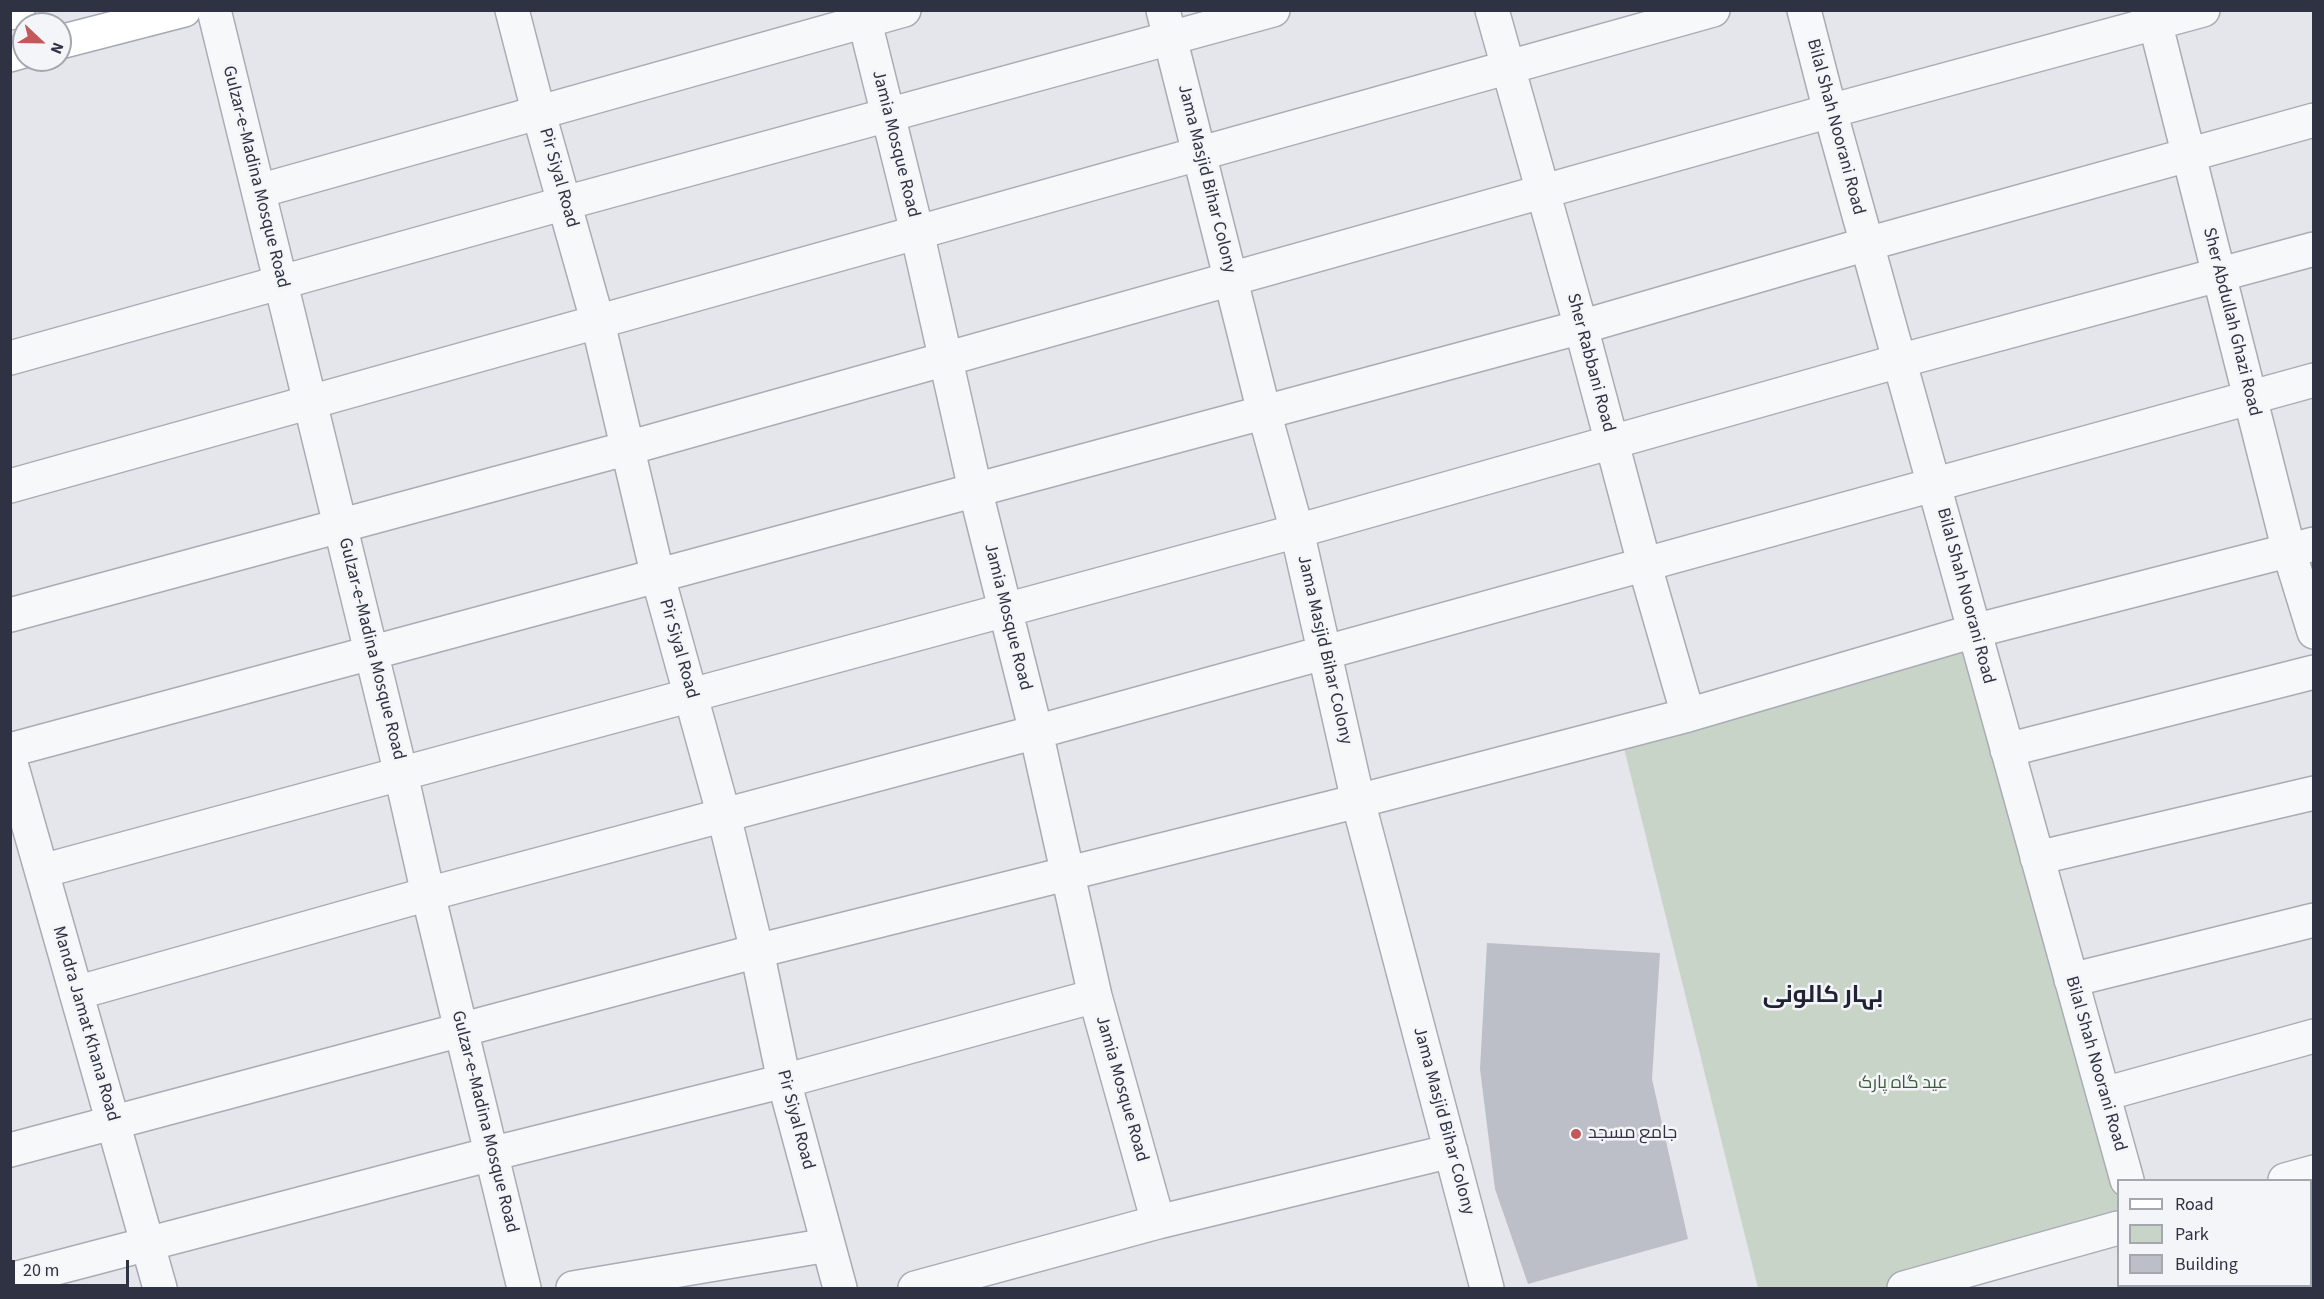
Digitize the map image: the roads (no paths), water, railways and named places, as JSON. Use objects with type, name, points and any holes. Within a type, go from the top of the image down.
[{"type":"main road","points":[[10,13],[18,10]]},
{"type":"main road","points":[[72,39],[184,10]]},
{"type":"street","name":"Gulzar-e-Madina Mosque Road","points":[[214,10],[279,282],[311,402],[524,1288]]},
{"type":"street","name":"Pir Siyal Road","points":[[512,10],[598,323],[658,577],[724,816],[757,951],[784,1081],[840,1288]]},
{"type":"street","points":[[259,191],[539,114],[863,16],[904,10]]},
{"type":"street","points":[[10,358],[887,115],[1167,25],[1273,10]]},
{"type":"street","name":"Sher Rabbani Road","points":[[1492,10],[1581,327],[1610,442],[1688,715]]},
{"type":"street","points":[[10,486],[1713,10]]},
{"type":"street","name":"Bilal Shah Noorani Road","points":[[1804,10],[1899,361],[2127,1179]]},
{"type":"street","points":[[10,615],[628,448],[1830,111],[2154,17],[2203,10]]},
{"type":"street","name":"Jamia Mosque Road","points":[[863,16],[917,232],[975,489],[1036,732],[1095,996],[1158,1222]]},
{"type":"street","name":"Sher Abdullah Ghazi Road","points":[[2154,17],[2250,397],[2301,547],[2313,632]]},
{"type":"street","name":"Jama Masjid Bihar Colony","points":[[1167,25],[1264,412],[1297,531],[1358,801],[1487,1288]]},
{"type":"street","points":[[10,750],[1581,327],[1867,244],[2313,120]]},
{"type":"street","points":[[42,871],[1297,531],[1899,361],[2313,249]]},
{"type":"street","points":[[76,993],[428,894],[1036,732],[1323,651],[2313,380]]},
{"type":"street","points":[[10,1150],[757,951],[1358,801],[1688,715],[1974,631],[2301,547]]},
{"type":"street","points":[[2007,750],[2313,672]]},
{"type":"street","name":"Mandra Jamat Khana Road","points":[[10,760],[160,1288]]},
{"type":"street","points":[[2037,858],[2313,793]]},
{"type":"street","points":[[2071,980],[2313,920]]},
{"type":"street","points":[[10,1280],[491,1154],[784,1081],[1095,996]]},
{"type":"street","points":[[2104,1094],[2313,1036]]},
{"type":"street","points":[[915,1288],[1158,1222],[1451,1151]]},
{"type":"street","points":[[2288,1179],[2313,1172]]},
{"type":"street","points":[[1904,1288],[2117,1228]]},
{"type":"street","points":[[573,1288],[828,1245]]},
{"type":"place","name":"جامع مسجد","points":[[1576,1134]]},
{"type":"district","name":"بہار کالونی","points":[[1823,997]]},
{"type":"park label","name":"عید گاہ پارک","points":[[1903,1084]]}]
